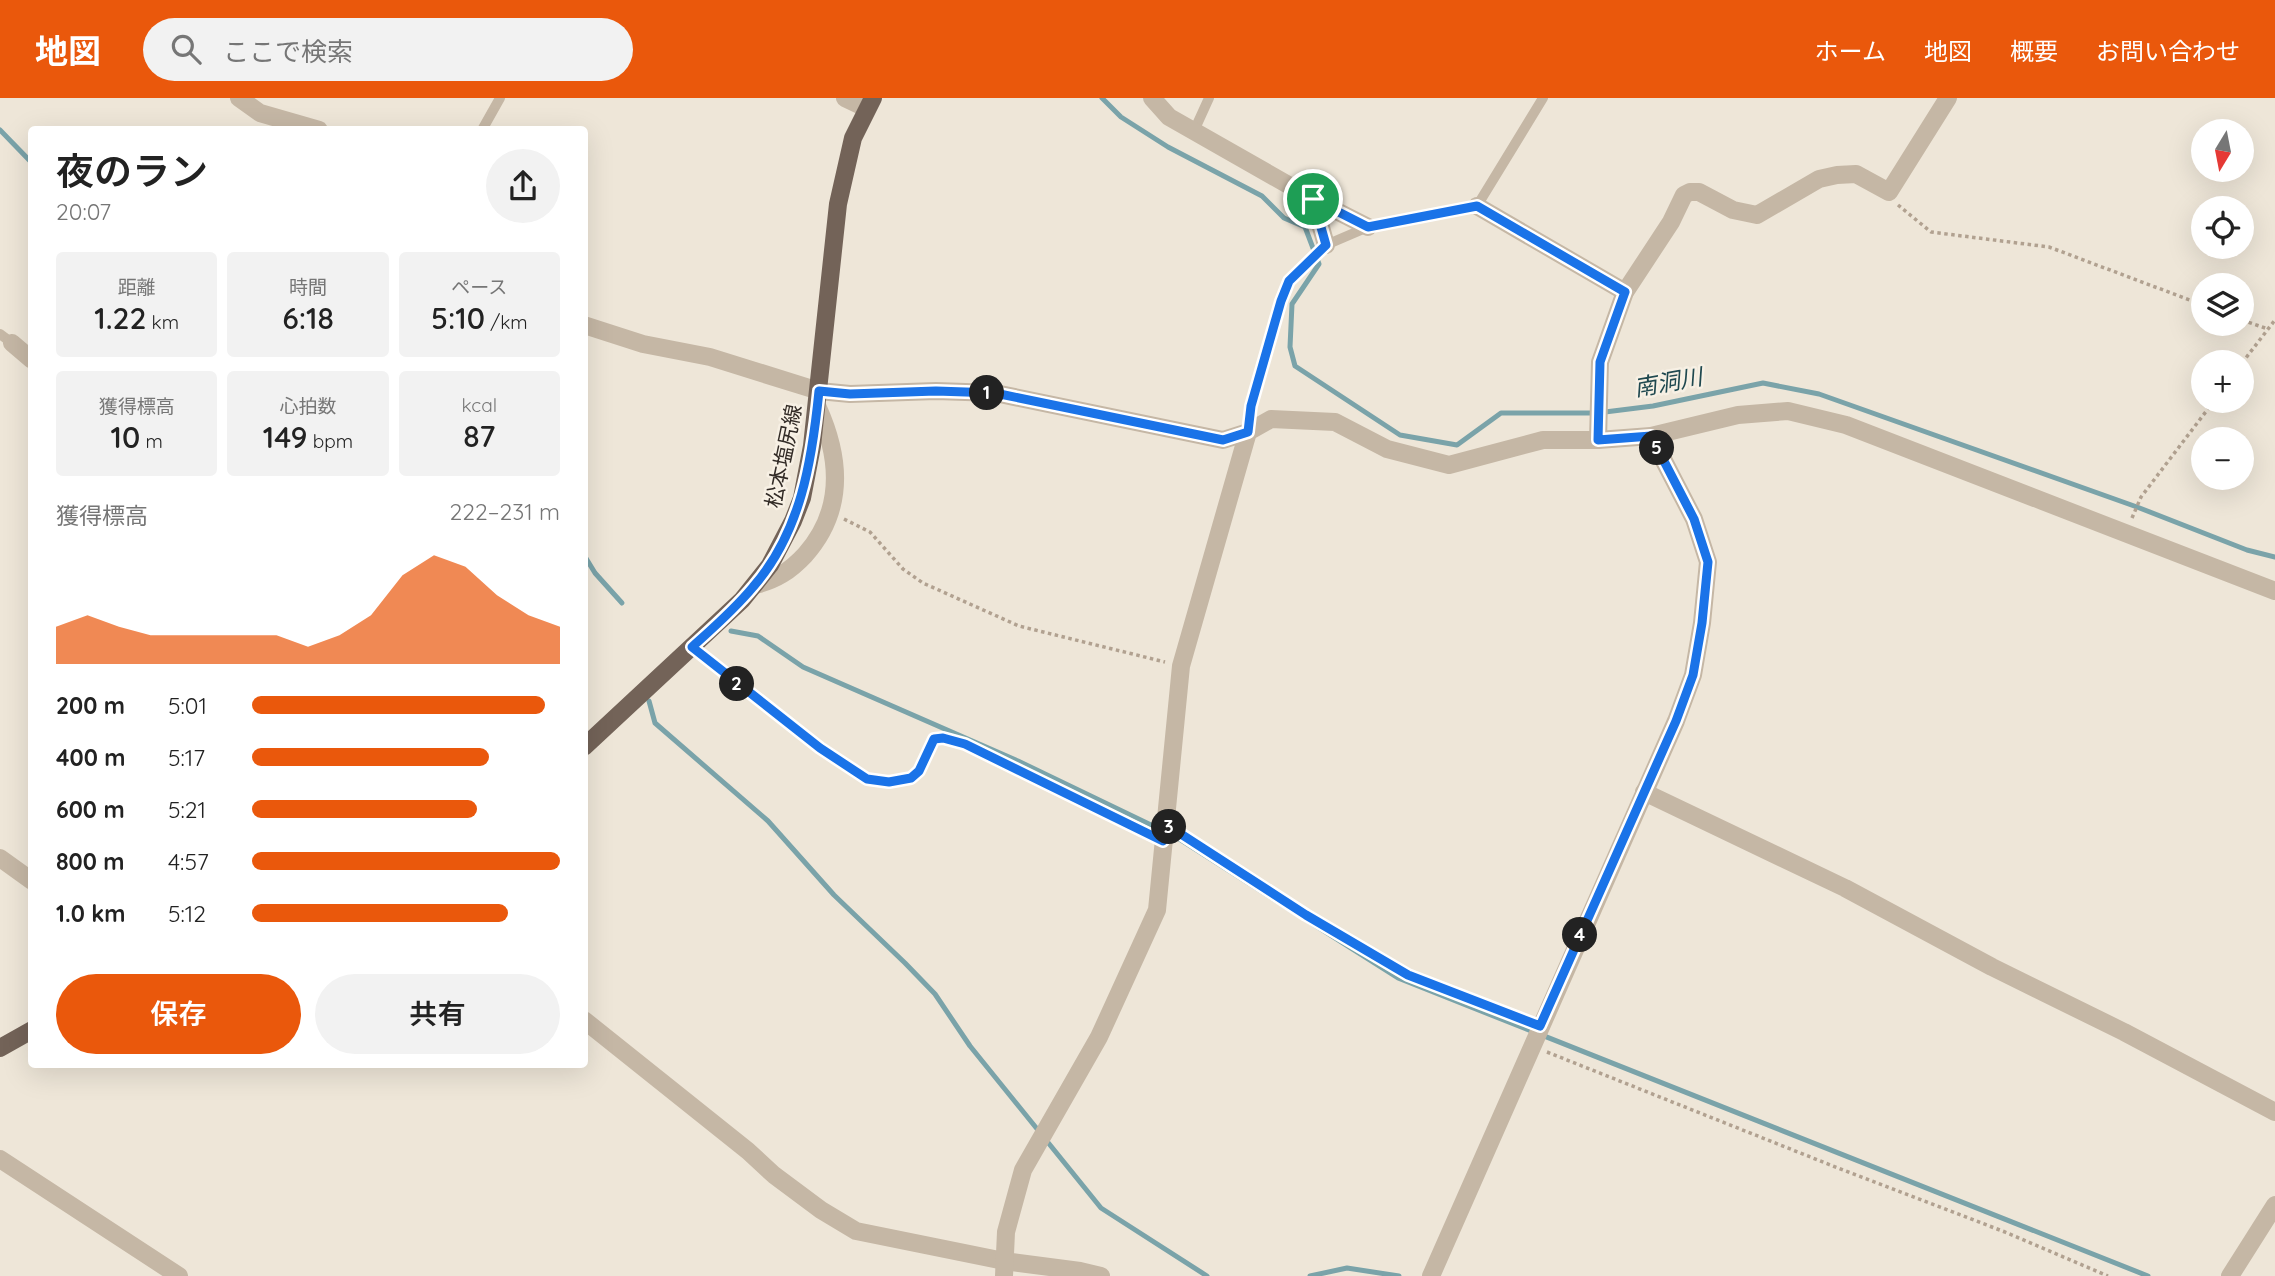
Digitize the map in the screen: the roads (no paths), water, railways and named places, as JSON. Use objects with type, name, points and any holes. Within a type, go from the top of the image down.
[{"type":"main road","name":"松本塩尻線","points":[[588,743],[730,612],[755,585],[781,546],[802,498],[818,400],[838,204],[853,138],[870,103]]},
{"type":"main road","points":[[0,1048],[28,1032]]},
{"type":"street","points":[[239,98],[260,113],[305,126]]},
{"type":"street","points":[[845,98],[870,103]]},
{"type":"street","points":[[1152,98],[1169,117],[1313,199],[1368,227]]},
{"type":"street","points":[[1598,440],[1600,362],[1625,292],[1671,222],[1684,195],[1699,192],[1733,210],[1757,215],[1819,179],[1837,175],[1856,174],[1889,192],[1948,98]]},
{"type":"street","points":[[1313,199],[1326,245]]},
{"type":"street","points":[[1477,206],[1625,292]]},
{"type":"street","points":[[588,326],[643,344],[710,357],[818,400],[850,394],[936,391],[995,393],[1223,440],[1248,432],[1271,419],[1335,422],[1387,449],[1449,465],[1543,440],[1651,436],[1738,415],[1788,411],[1846,425],[2275,592]]},
{"type":"street","points":[[6,339],[28,357]]},
{"type":"street","points":[[755,585],[782,576],[796,565],[820,537],[830,513],[835,473],[818,400]]},
{"type":"street","points":[[1004,1268],[1006,1232],[1023,1170],[1099,1037],[1157,909],[1181,666],[1248,432]]},
{"type":"street","points":[[1431,1276],[1693,675],[1708,562],[1694,519],[1651,436]]},
{"type":"street","points":[[1644,792],[1845,888],[1992,967],[2124,1032],[2275,1112]]},
{"type":"street","points":[[0,858],[28,878]]},
{"type":"street","points":[[588,1023],[774,1175],[839,1222],[856,1231],[1004,1268],[1080,1270],[1101,1276]]},
{"type":"street","points":[[0,1159],[179,1276]]},
{"type":"street","points":[[2230,1276],[2275,1205]]},
{"type":"lane","points":[[484,126],[500,98]]},
{"type":"lane","points":[[1194,131],[1209,98]]},
{"type":"lane","points":[[1248,432],[1251,406],[1289,281],[1326,245],[1368,227],[1477,206],[1543,98]]},
{"type":"waterway","name":"南洞川","points":[[1102,98],[1121,117],[1168,147],[1262,196],[1284,218],[1305,227],[1319,264],[1292,304],[1290,347],[1295,366],[1400,435],[1457,445],[1501,413],[1597,413],[1653,406],[1763,383],[1819,394],[2137,507],[2247,550],[2275,557]]},
{"type":"waterway","points":[[0,130],[28,159]]},
{"type":"waterway","points":[[588,562],[622,603]]},
{"type":"waterway","points":[[731,631],[758,636],[803,667],[1018,761],[1176,837],[1398,978],[2148,1276]]},
{"type":"waterway","points":[[649,701],[655,723],[768,821],[834,895],[935,994],[970,1046],[1101,1208],[1207,1276]]},
{"type":"waterway","points":[[1310,1276],[1347,1268],[1399,1276]]}]
